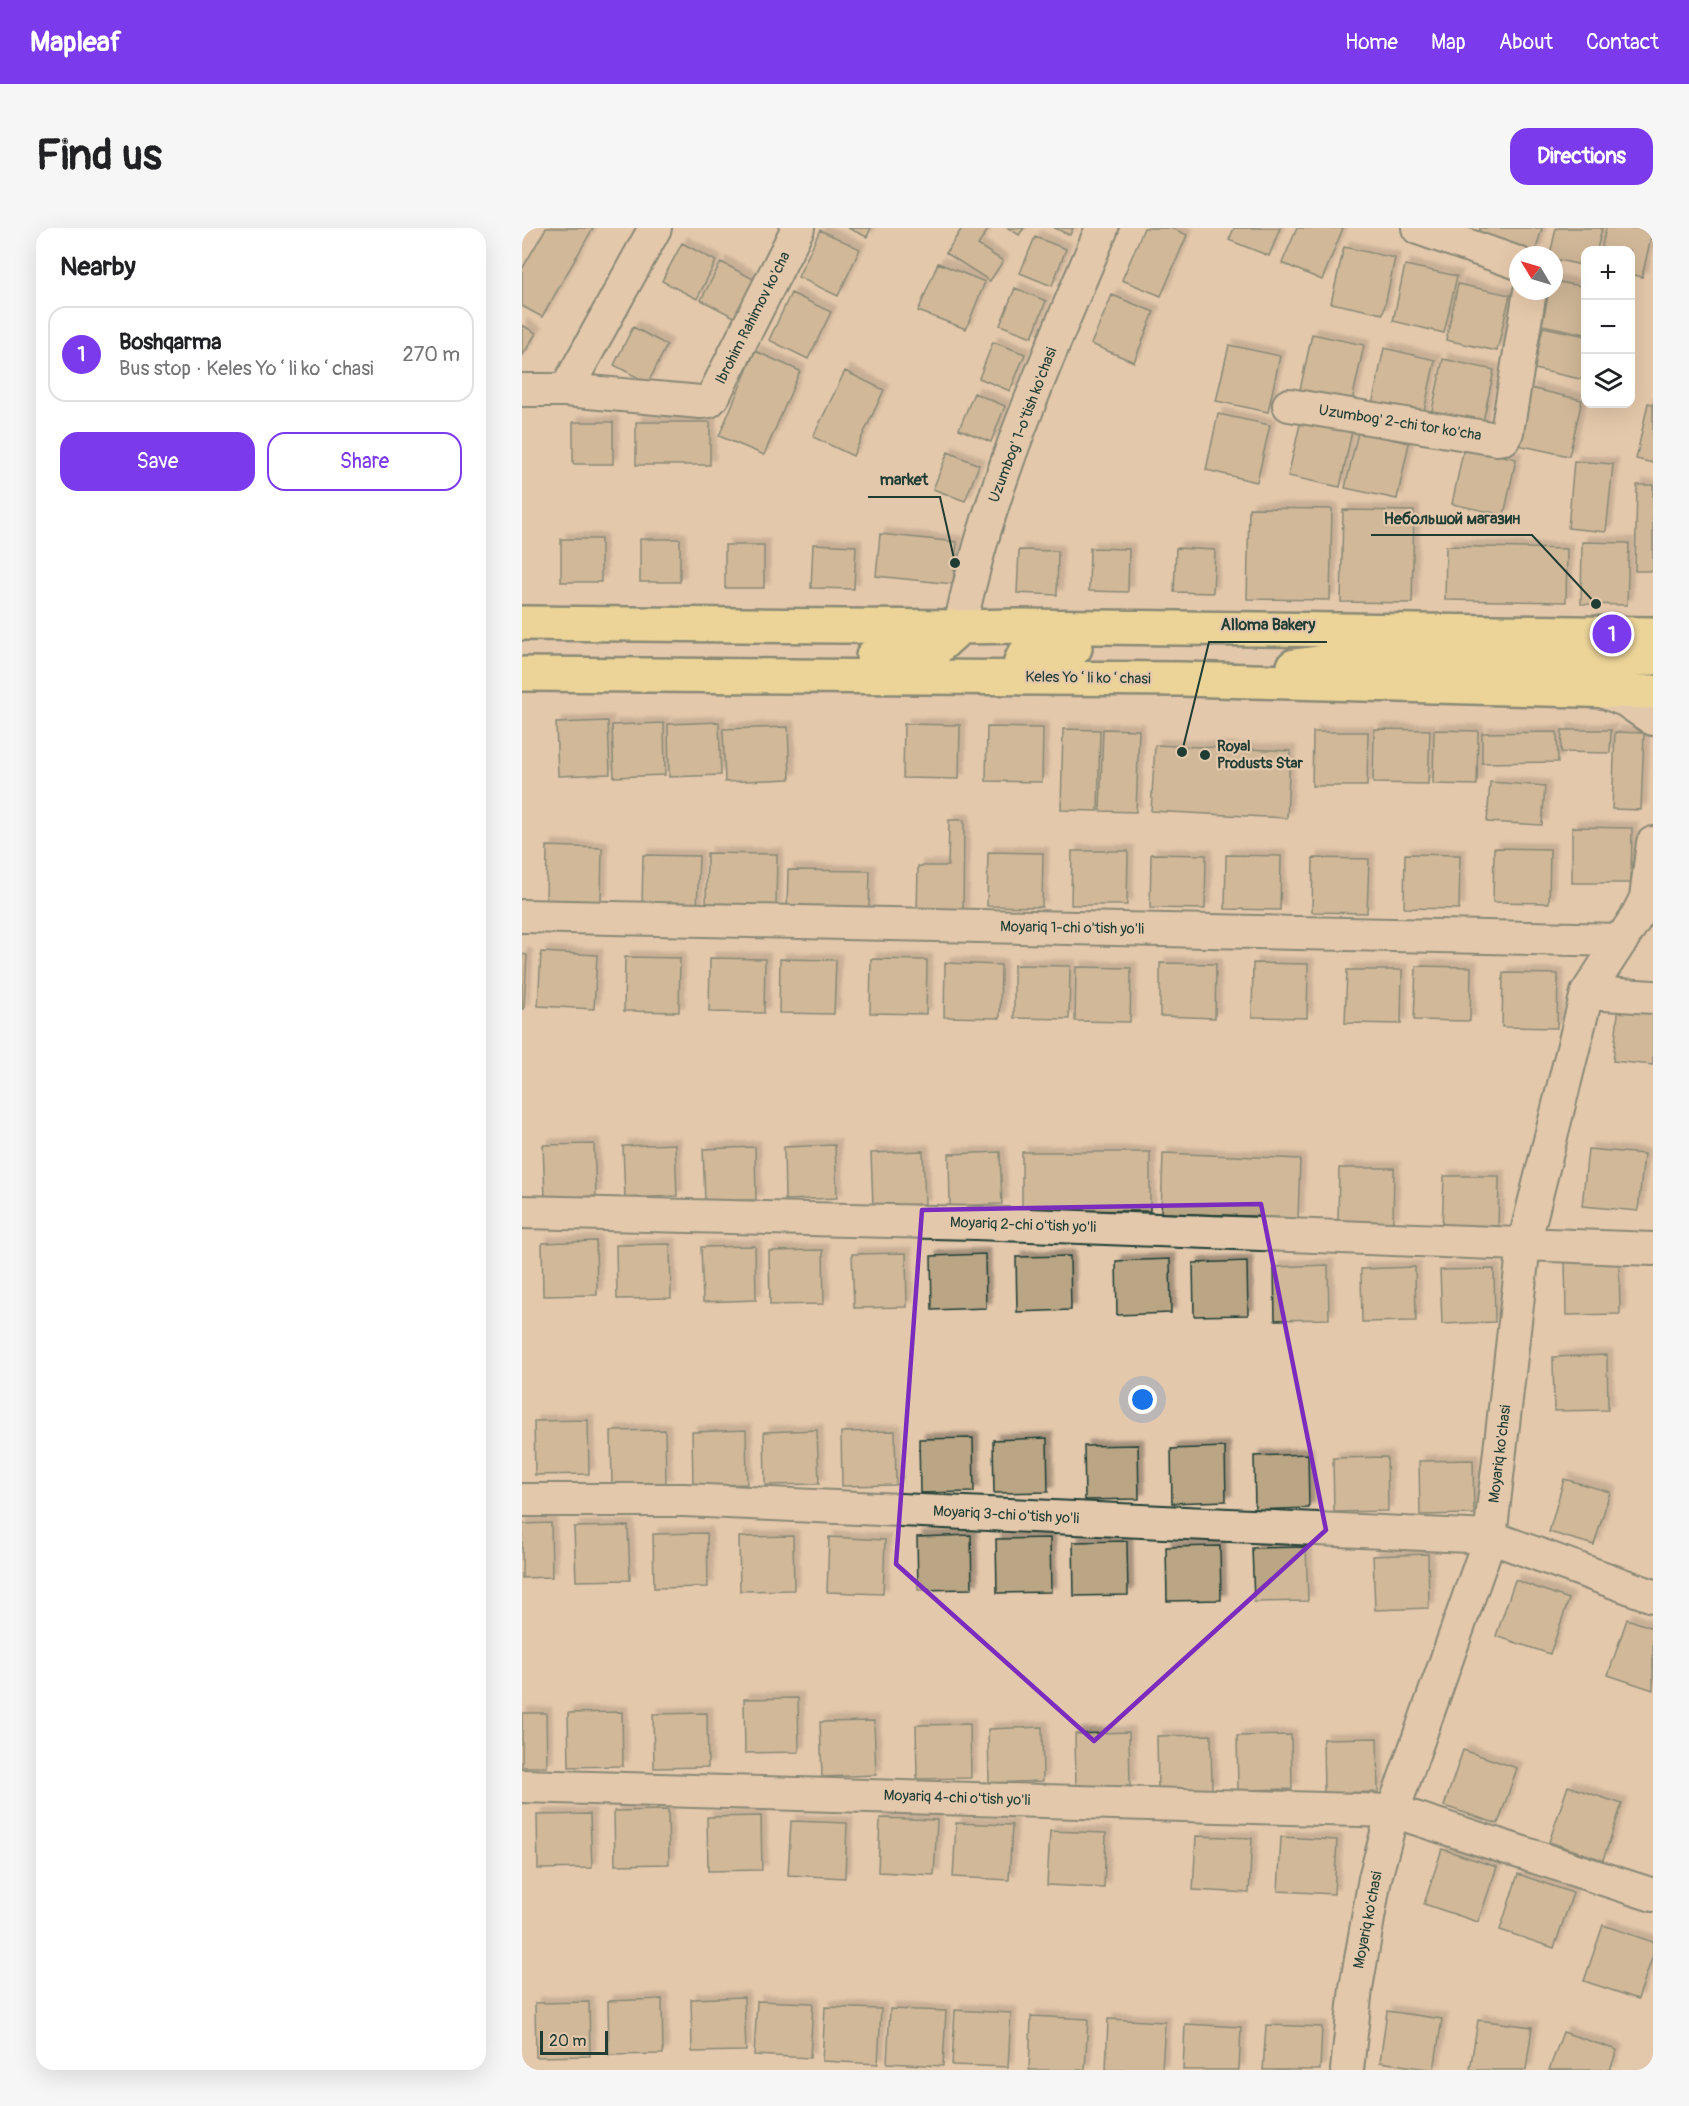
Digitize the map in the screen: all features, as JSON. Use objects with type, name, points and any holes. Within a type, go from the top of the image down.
[{"type":"main road","points":[[522,623],[1020,626],[1653,634]]},
{"type":"main road","points":[[522,641],[629,624]]},
{"type":"main road","points":[[594,674],[692,657],[904,656],[937,648],[960,627]]},
{"type":"main road","points":[[1020,677],[1019,666],[1023,654],[1031,648],[1175,647],[1273,630]]},
{"type":"main road","points":[[1182,679],[1350,659],[1601,660],[1653,658]]},
{"type":"main road","name":"Keles Yoʻli koʻchasi","points":[[522,674],[1182,679],[1653,692]]},
{"type":"street","points":[[566,390],[655,228]]},
{"type":"street","name":"Ibrohim Rahimov ko'cha","points":[[522,390],[566,390],[709,401],[798,228]]},
{"type":"street","name":"Uzumbog' 1-o'tish ko'chasi","points":[[960,627],[993,502],[1025,414],[1102,228]]},
{"type":"street","points":[[1418,228],[1509,260]]},
{"type":"street","name":"Uzumbog' 2-chi tor ko'cha","points":[[1289,405],[1497,440],[1504,438],[1507,432],[1529,300]]},
{"type":"street","points":[[1602,691],[1625,700],[1653,719]]},
{"type":"street","name":"Moyariq ko'chasi","points":[[1347,2070],[1356,1988],[1375,1878],[1393,1811],[1490,1537],[1524,1244],[1587,993],[1646,898],[1653,843]]},
{"type":"street","name":"Moyariq 1-chi o'tish yo'li","points":[[522,916],[1622,940]]},
{"type":"street","points":[[1587,993],[1653,997]]},
{"type":"street","name":"Moyariq 2-chi o'tish yo'li","points":[[522,1212],[976,1223],[1653,1249]]},
{"type":"street","name":"Moyariq 3-chi o'tish yo'li","points":[[522,1500],[684,1500],[1490,1537],[1653,1596]]},
{"type":"street","name":"Moyariq 4-chi o'tish yo'li","points":[[522,1786],[1393,1811],[1653,1894]]},
{"type":"highlighted area","points":[[1261,1204],[1326,1530],[1094,1741],[896,1564],[922,1210]]},
{"type":"building","points":[[546,228],[593,228],[542,317],[522,306],[522,269]]},
{"type":"building","points":[[848,228],[871,228],[867,237]]},
{"type":"building","points":[[962,228],[989,228],[978,245],[1003,261],[990,281],[946,253]]},
{"type":"building","points":[[1008,228],[1024,228],[1019,235]]},
{"type":"building","points":[[1054,228],[1073,228],[1070,235]]},
{"type":"building","points":[[1144,228],[1172,228],[1187,235],[1161,296],[1122,280]]},
{"type":"building","points":[[1234,228],[1280,228],[1269,256],[1229,240]]},
{"type":"building","points":[[1297,228],[1343,228],[1322,280],[1282,263]]},
{"type":"building","points":[[1480,228],[1542,228],[1537,246],[1512,246],[1478,236]]},
{"type":"building","points":[[1556,228],[1602,228],[1598,246],[1581,246],[1581,265],[1563,261],[1563,246],[1552,246]]},
{"type":"building","points":[[1606,228],[1653,228],[1642,277],[1635,275],[1635,246],[1602,246]]},
{"type":"building","points":[[820,230],[860,249],[838,296],[798,277]]},
{"type":"building","points":[[1035,237],[1066,249],[1052,286],[1020,273]]},
{"type":"building","points":[[682,243],[716,261],[697,299],[662,281]]},
{"type":"building","points":[[1344,247],[1395,258],[1383,314],[1331,303]]},
{"type":"building","points":[[721,262],[755,280],[736,318],[701,300]]},
{"type":"building","points":[[938,263],[985,282],[966,329],[918,311]]},
{"type":"building","points":[[1405,265],[1457,276],[1444,333],[1393,321]]},
{"type":"building","points":[[1563,283],[1581,286],[1581,333],[1542,325],[1547,300],[1563,300]]},
{"type":"building","points":[[1458,284],[1509,295],[1497,351],[1446,340]]},
{"type":"building","points":[[1015,288],[1046,301],[1032,337],[1000,325]]},
{"type":"building","points":[[791,293],[831,312],[808,359],[769,340]]},
{"type":"building","points":[[1112,295],[1154,312],[1134,362],[1091,344]]},
{"type":"building","points":[[522,325],[536,333],[522,357]]},
{"type":"building","points":[[633,327],[667,345],[648,383],[614,365]]},
{"type":"building","points":[[1543,327],[1581,335],[1581,379],[1534,369]]},
{"type":"building","points":[[1312,334],[1364,345],[1352,401],[1300,390]]},
{"type":"building","points":[[993,342],[1025,354],[1010,391],[979,378]]},
{"type":"building","points":[[1229,345],[1280,356],[1268,412],[1216,401]]},
{"type":"building","points":[[1384,348],[1435,360],[1423,416],[1372,405]]},
{"type":"building","points":[[755,351],[800,371],[764,455],[719,436]]},
{"type":"building","points":[[1443,359],[1494,370],[1482,426],[1431,415]]},
{"type":"building","points":[[845,371],[884,390],[853,456],[813,437]]},
{"type":"building","points":[[1530,388],[1581,400],[1569,456],[1518,445]]},
{"type":"building","points":[[974,393],[1005,406],[991,442],[959,429]]},
{"type":"building","points":[[1648,403],[1653,404],[1653,463],[1636,459]]},
{"type":"building","points":[[1218,414],[1270,425],[1257,482],[1206,470]]},
{"type":"building","points":[[1301,420],[1352,431],[1340,487],[1288,476]]},
{"type":"building","points":[[573,422],[613,422],[613,464],[573,464]]},
{"type":"building","points":[[636,422],[710,422],[710,465],[636,465]]},
{"type":"building","points":[[1358,432],[1409,443],[1397,499],[1345,488]]},
{"type":"building","points":[[1464,447],[1516,459],[1504,515],[1452,504]]},
{"type":"building","points":[[948,452],[979,465],[965,501],[933,489]]},
{"type":"building","points":[[1574,461],[1613,464],[1606,532],[1568,528]]},
{"type":"building","points":[[1637,485],[1653,485],[1653,571],[1635,571]]},
{"type":"building","points":[[1249,508],[1332,509],[1330,600],[1247,599]]},
{"type":"building","points":[[1343,510],[1414,511],[1412,603],[1341,602]]},
{"type":"building","points":[[880,534],[957,542],[953,584],[876,576]]},
{"type":"building","points":[[561,539],[601,539],[601,582],[561,582]]},
{"type":"building","points":[[640,539],[680,539],[680,582],[640,582]]},
{"type":"building","points":[[1582,542],[1629,543],[1627,605],[1581,604]]},
{"type":"building","points":[[813,544],[856,546],[854,589],[811,588]]},
{"type":"building","points":[[725,545],[764,545],[764,588],[725,588]]},
{"type":"building","points":[[1446,546],[1567,549],[1566,602],[1445,600]]},
{"type":"building","points":[[1090,548],[1129,549],[1128,592],[1089,591]]},
{"type":"building","points":[[1176,548],[1215,550],[1213,593],[1174,592]]},
{"type":"building","points":[[1019,550],[1058,551],[1057,595],[1017,593]]},
{"type":"building","points":[[608,721],[610,774],[558,776],[556,723]]},
{"type":"building","points":[[719,722],[721,775],[669,777],[668,724]]},
{"type":"building","points":[[664,723],[665,775],[614,777],[612,725]]},
{"type":"building","points":[[904,724],[960,725],[959,779],[903,778]]},
{"type":"building","points":[[788,727],[790,779],[725,782],[723,729]]},
{"type":"building","points":[[987,727],[1043,728],[1042,782],[986,781]]},
{"type":"building","points":[[1063,729],[1100,730],[1098,811],[1061,810]]},
{"type":"building","points":[[1103,729],[1139,730],[1136,812],[1100,811]]},
{"type":"building","points":[[1374,729],[1430,730],[1428,784],[1373,783]]},
{"type":"building","points":[[1434,730],[1478,731],[1477,785],[1433,784]]},
{"type":"building","points":[[1562,730],[1611,730],[1610,753],[1561,752]]},
{"type":"building","points":[[1313,732],[1368,732],[1367,786],[1312,786]]},
{"type":"building","points":[[1557,732],[1558,762],[1482,763],[1482,733]]},
{"type":"building","points":[[1615,732],[1644,733],[1641,810],[1612,809]]},
{"type":"building","points":[[1155,745],[1290,751],[1287,818],[1151,811]]},
{"type":"building","points":[[1490,782],[1545,786],[1542,825],[1487,822]]},
{"type":"building","points":[[949,820],[964,820],[963,913],[917,914],[918,866],[948,866]]},
{"type":"building","points":[[1572,827],[1632,828],[1631,883],[1572,883]]},
{"type":"building","points":[[547,846],[602,848],[601,901],[546,900]]},
{"type":"building","points":[[1494,848],[1550,849],[1549,903],[1493,902]]},
{"type":"building","points":[[1072,851],[1128,851],[1127,905],[1071,905]]},
{"type":"building","points":[[988,852],[1043,853],[1042,907],[987,906]]},
{"type":"building","points":[[707,853],[777,854],[776,908],[706,907]]},
{"type":"building","points":[[1151,854],[1206,855],[1205,909],[1150,908]]},
{"type":"building","points":[[1405,854],[1460,855],[1459,909],[1404,908]]},
{"type":"building","points":[[643,855],[699,856],[697,909],[642,909]]},
{"type":"building","points":[[1226,855],[1281,856],[1280,910],[1225,909]]},
{"type":"building","points":[[1313,858],[1369,859],[1367,913],[1312,912]]},
{"type":"building","points":[[788,870],[870,871],[869,910],[787,909]]},
{"type":"building","points":[[541,952],[597,955],[594,1009],[538,1006]]},
{"type":"building","points":[[522,954],[527,955],[524,1009],[522,1009]]},
{"type":"building","points":[[625,957],[680,958],[679,1012],[624,1011]]},
{"type":"building","points":[[710,958],[765,959],[764,1013],[709,1012]]},
{"type":"building","points":[[780,959],[836,960],[834,1014],[779,1013]]},
{"type":"building","points":[[871,959],[927,960],[926,1014],[870,1013]]},
{"type":"building","points":[[945,963],[1001,965],[1000,1018],[944,1017]]},
{"type":"building","points":[[1160,963],[1216,964],[1215,1018],[1160,1016]]},
{"type":"building","points":[[1253,963],[1308,964],[1307,1018],[1252,1017]]},
{"type":"building","points":[[1014,965],[1070,966],[1069,1019],[1014,1018]]},
{"type":"building","points":[[1416,966],[1471,967],[1470,1021],[1414,1020]]},
{"type":"building","points":[[1076,967],[1131,968],[1130,1022],[1075,1021]]},
{"type":"building","points":[[1347,970],[1402,970],[1401,1024],[1345,1023]]},
{"type":"building","points":[[1503,973],[1558,974],[1557,1028],[1502,1027]]},
{"type":"building","points":[[1619,1004],[1653,1007],[1653,1065],[1613,1061]]},
{"type":"building","points":[[594,1144],[596,1196],[545,1198],[543,1145]]},
{"type":"building","points":[[675,1144],[677,1196],[625,1198],[623,1146]]},
{"type":"building","points":[[835,1145],[837,1198],[785,1200],[784,1147]]},
{"type":"building","points":[[755,1147],[756,1200],[705,1202],[703,1149]]},
{"type":"building","points":[[1588,1149],[1644,1154],[1638,1211],[1582,1206]]},
{"type":"building","points":[[923,1151],[925,1204],[873,1206],[871,1153]]},
{"type":"building","points":[[1000,1152],[1002,1204],[950,1206],[949,1154]]},
{"type":"building","points":[[1022,1152],[1150,1152],[1150,1211],[1022,1211]]},
{"type":"building","points":[[1163,1153],[1300,1159],[1298,1218],[1161,1213]]},
{"type":"building","points":[[1339,1168],[1394,1168],[1393,1222],[1338,1221]]},
{"type":"building","points":[[1444,1176],[1499,1176],[1498,1230],[1442,1230]]},
{"type":"building","points":[[596,1241],[597,1295],[543,1296],[542,1243]]},
{"type":"building","points":[[670,1244],[671,1298],[617,1299],[616,1245]]},
{"type":"building","points":[[755,1246],[756,1300],[703,1302],[701,1247]]},
{"type":"building","points":[[823,1250],[824,1304],[770,1305],[769,1251]]},
{"type":"building","points":[[906,1253],[907,1307],[854,1308],[852,1254]]},
{"type":"building","points":[[985,1254],[986,1308],[932,1310],[931,1256]]},
{"type":"building","points":[[1070,1256],[1071,1310],[1017,1312],[1016,1257]]},
{"type":"building","points":[[1170,1259],[1171,1313],[1117,1315],[1116,1261]]},
{"type":"building","points":[[1619,1260],[1620,1314],[1566,1315],[1565,1261]]},
{"type":"building","points":[[1247,1261],[1248,1315],[1194,1316],[1193,1263]]},
{"type":"building","points":[[1328,1265],[1329,1319],[1275,1320],[1274,1267]]},
{"type":"building","points":[[1415,1267],[1416,1321],[1362,1322],[1361,1269]]},
{"type":"building","points":[[1494,1269],[1495,1322],[1442,1324],[1440,1270]]},
{"type":"building","points":[[1607,1355],[1608,1410],[1554,1411],[1553,1357]]},
{"type":"building","points":[[588,1420],[589,1474],[535,1475],[534,1421]]},
{"type":"building","points":[[665,1430],[666,1484],[612,1485],[611,1431]]},
{"type":"building","points":[[746,1430],[747,1484],[693,1486],[692,1432]]},
{"type":"building","points":[[817,1430],[819,1484],[765,1485],[764,1432]]},
{"type":"building","points":[[895,1431],[896,1485],[842,1486],[841,1432]]},
{"type":"building","points":[[973,1438],[974,1492],[920,1493],[919,1439]]},
{"type":"building","points":[[1047,1438],[1048,1492],[994,1493],[993,1440]]},
{"type":"building","points":[[1138,1445],[1139,1499],[1085,1500],[1084,1446]]},
{"type":"building","points":[[1225,1447],[1226,1501],[1172,1503],[1171,1449]]},
{"type":"building","points":[[1308,1454],[1309,1508],[1255,1510],[1254,1456]]},
{"type":"building","points":[[1387,1457],[1388,1511],[1334,1512],[1333,1458]]},
{"type":"building","points":[[1473,1460],[1474,1514],[1420,1515],[1419,1461]]},
{"type":"building","points":[[1564,1479],[1610,1492],[1594,1545],[1549,1532]]},
{"type":"building","points":[[551,1523],[552,1577],[522,1578],[522,1524]]},
{"type":"building","points":[[628,1526],[630,1580],[576,1581],[574,1527]]},
{"type":"building","points":[[707,1533],[708,1587],[654,1588],[653,1534]]},
{"type":"building","points":[[971,1535],[972,1589],[918,1590],[917,1537]]},
{"type":"building","points":[[793,1536],[794,1590],[740,1591],[739,1537]]},
{"type":"building","points":[[829,1537],[885,1540],[883,1594],[827,1592]]},
{"type":"building","points":[[1050,1538],[1051,1592],[997,1593],[996,1539]]},
{"type":"building","points":[[1127,1541],[1128,1595],[1074,1596],[1073,1542]]},
{"type":"building","points":[[1220,1546],[1221,1600],[1167,1601],[1166,1547]]},
{"type":"building","points":[[1306,1547],[1308,1601],[1254,1602],[1252,1548]]},
{"type":"building","points":[[1428,1554],[1429,1608],[1375,1610],[1373,1556]]},
{"type":"building","points":[[1515,1580],[1569,1599],[1550,1654],[1496,1636]]},
{"type":"building","points":[[1627,1619],[1653,1628],[1653,1690],[1608,1675]]},
{"type":"building","points":[[798,1698],[799,1752],[745,1753],[744,1699]]},
{"type":"building","points":[[622,1712],[623,1766],[569,1767],[568,1713]]},
{"type":"building","points":[[522,1713],[546,1713],[547,1767],[522,1767]]},
{"type":"building","points":[[707,1713],[708,1767],[654,1768],[653,1714]]},
{"type":"building","points":[[874,1721],[876,1775],[822,1777],[820,1722]]},
{"type":"building","points":[[970,1724],[971,1778],[917,1779],[916,1725]]},
{"type":"building","points":[[1042,1727],[1043,1781],[989,1783],[988,1729]]},
{"type":"building","points":[[1129,1732],[1130,1786],[1076,1788],[1075,1734]]},
{"type":"building","points":[[1211,1735],[1212,1789],[1158,1791],[1157,1736]]},
{"type":"building","points":[[1291,1735],[1292,1789],[1238,1790],[1237,1736]]},
{"type":"building","points":[[1377,1738],[1378,1792],[1324,1793],[1323,1739]]},
{"type":"building","points":[[1463,1750],[1517,1768],[1498,1824],[1444,1806]]},
{"type":"building","points":[[1568,1786],[1622,1804],[1603,1860],[1549,1842]]},
{"type":"building","points":[[668,1810],[669,1864],[615,1865],[614,1811]]},
{"type":"building","points":[[590,1814],[592,1868],[538,1869],[537,1815]]},
{"type":"building","points":[[761,1816],[762,1870],[708,1871],[707,1817]]},
{"type":"building","points":[[880,1818],[937,1820],[934,1875],[878,1872]]},
{"type":"building","points":[[791,1821],[847,1823],[845,1878],[788,1875]]},
{"type":"building","points":[[956,1823],[1012,1825],[1009,1880],[953,1877]]},
{"type":"building","points":[[1050,1831],[1106,1833],[1104,1888],[1047,1885]]},
{"type":"building","points":[[1196,1836],[1252,1838],[1249,1893],[1193,1890]]},
{"type":"building","points":[[1281,1837],[1337,1840],[1334,1894],[1278,1891]]},
{"type":"building","points":[[1442,1849],[1497,1867],[1478,1922],[1424,1904]]},
{"type":"building","points":[[1518,1874],[1573,1893],[1554,1948],[1500,1930]]},
{"type":"building","points":[[1603,1925],[1653,1942],[1653,1955],[1638,1999],[1584,1981]]},
{"type":"building","points":[[744,1997],[746,2051],[692,2052],[691,1999]]},
{"type":"building","points":[[662,1999],[663,2054],[609,2055],[608,2001]]},
{"type":"building","points":[[757,2001],[813,2003],[810,2058],[754,2055]]},
{"type":"building","points":[[589,2002],[590,2056],[536,2057],[535,2003]]},
{"type":"building","points":[[825,2007],[881,2009],[878,2064],[822,2061]]},
{"type":"building","points":[[890,2009],[946,2011],[943,2066],[887,2063]]},
{"type":"building","points":[[955,2010],[1011,2013],[1008,2067],[952,2065]]},
{"type":"building","points":[[1387,2011],[1442,2019],[1434,2070],[1380,2062]]},
{"type":"building","points":[[1031,2016],[1088,2019],[1085,2070],[1029,2070]]},
{"type":"building","points":[[1108,2019],[1165,2022],[1162,2070],[1106,2070]]},
{"type":"building","points":[[1478,2020],[1532,2027],[1526,2070],[1470,2070]]},
{"type":"building","points":[[1185,2024],[1241,2027],[1239,2070],[1183,2070]]},
{"type":"building","points":[[1266,2025],[1322,2027],[1320,2070],[1263,2070]]},
{"type":"building","points":[[1563,2032],[1617,2050],[1610,2070],[1549,2070]]},
{"type":"place","name":"market","points":[[955,563]]},
{"type":"place","name":"Небольшой магазин","points":[[1596,604]]},
{"type":"place","name":"Boshqarma","points":[[1612,634]]},
{"type":"place","name":"Alloma Bakery","points":[[1182,752]]},
{"type":"place","name":"Royal Produsts Star","points":[[1205,755]]}]
